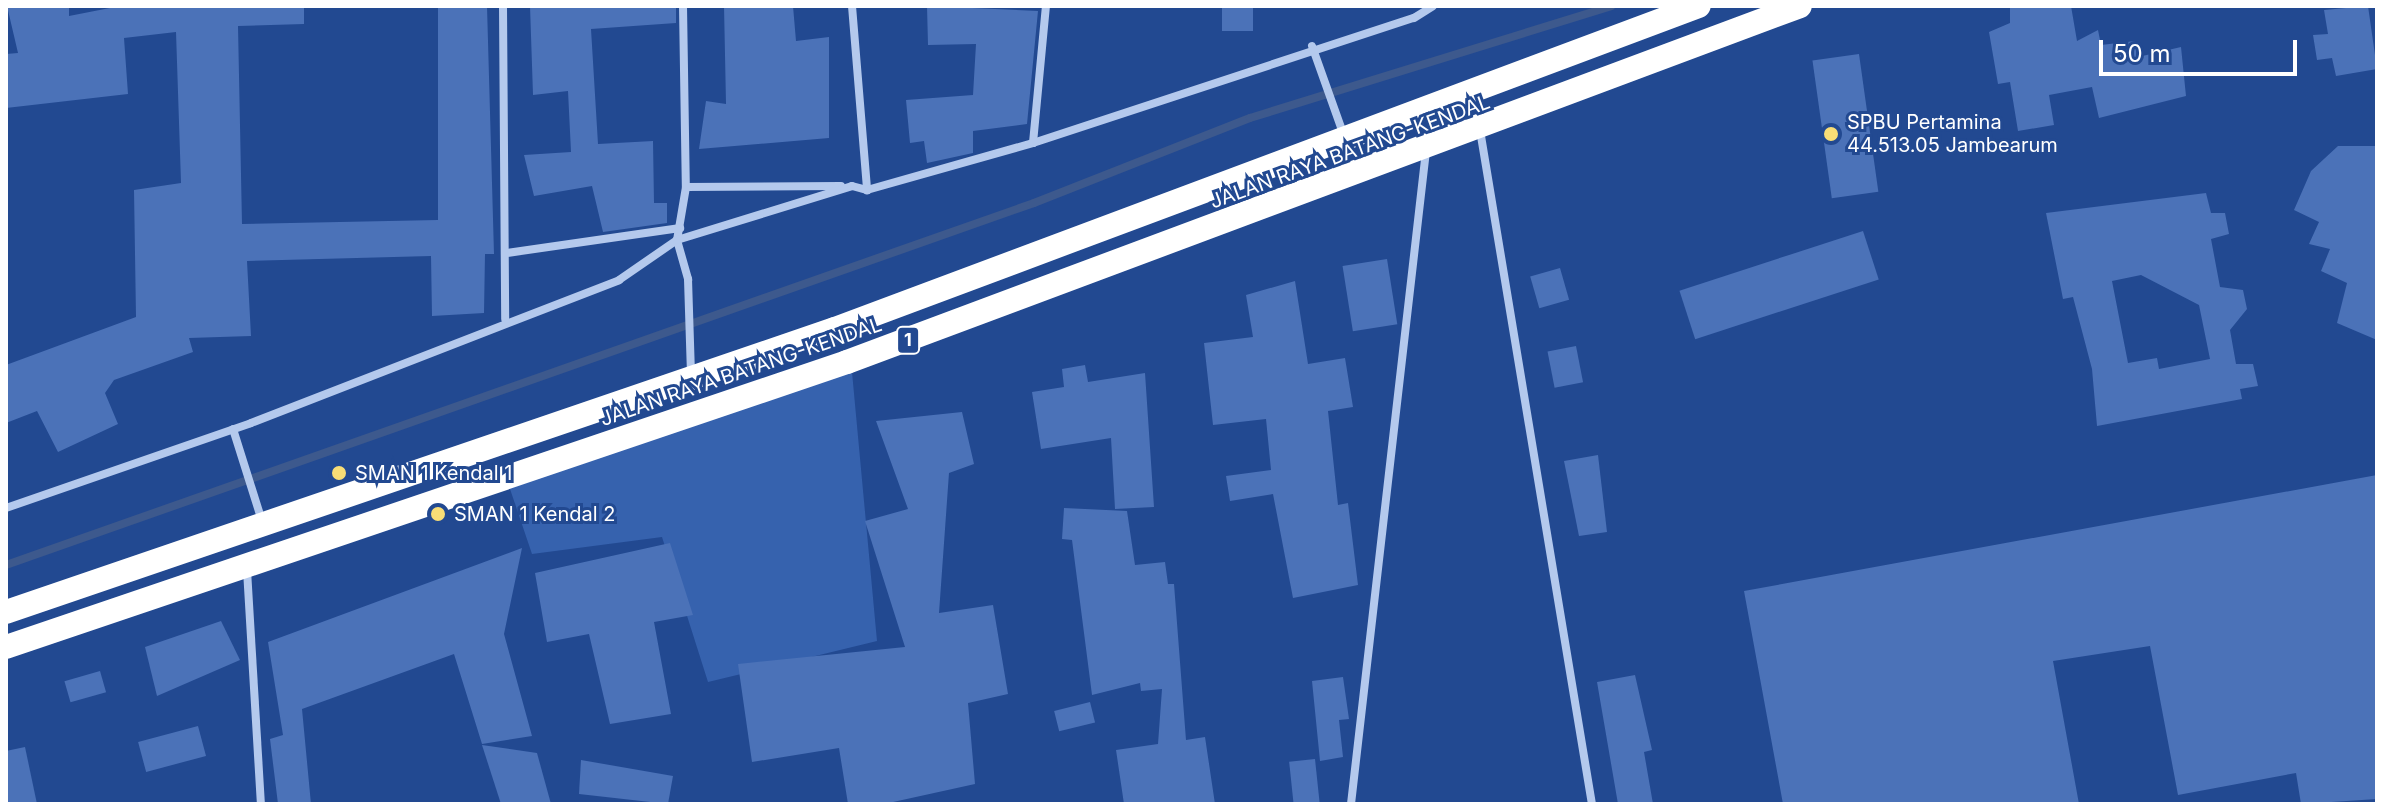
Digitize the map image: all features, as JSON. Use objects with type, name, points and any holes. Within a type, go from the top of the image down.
[{"type":"highway","name":"JALAN RAYA BATANG-KENDAL","points":[[6,612],[691,379],[1346,141],[1699,6]]},
{"type":"highway","name":"JALAN RAYA BATANG-KENDAL","points":[[6,647],[847,362],[1426,151],[1800,6]]},
{"type":"street","points":[[503,6],[507,253],[505,319]]},
{"type":"street","points":[[683,6],[686,187],[677,240],[688,279],[691,379]]},
{"type":"street","points":[[852,6],[867,190]]},
{"type":"street","points":[[1033,143],[1046,6]]},
{"type":"street","points":[[686,187],[852,186],[867,190],[1033,143],[1312,46],[1414,18],[1433,6]]},
{"type":"street","points":[[1312,46],[1346,141]]},
{"type":"street","points":[[1480,130],[1592,804]]},
{"type":"street","points":[[1351,804],[1426,151]]},
{"type":"street","points":[[6,508],[233,429],[505,319],[619,280],[677,240],[852,186]]},
{"type":"street","points":[[507,253],[680,228]]},
{"type":"street","points":[[233,429],[263,526]]},
{"type":"street","points":[[246,565],[261,804]]},
{"type":"shaded area","points":[[852,372],[877,641],[708,682],[662,537],[532,554],[509,486]]},
{"type":"building","points":[[7,6],[69,6],[69,16],[120,6],[304,6],[304,24],[238,26],[242,224],[438,220],[438,6],[487,6],[494,254],[485,254],[484,313],[432,316],[431,256],[247,261],[251,336],[189,338],[193,352],[114,380],[105,393],[118,424],[58,452],[37,411],[6,423],[6,365],[136,317],[134,190],[181,183],[176,32],[124,38],[128,94],[6,108],[6,54],[18,53]]},
{"type":"building","points":[[530,6],[676,6],[676,23],[591,29],[598,144],[653,141],[654,203],[667,203],[667,223],[603,232],[592,186],[534,196],[524,155],[571,152],[568,91],[533,95]]},
{"type":"building","points":[[724,6],[793,6],[796,41],[829,37],[829,138],[699,149],[706,101],[726,104]]},
{"type":"building","points":[[927,6],[1038,11],[1027,124],[973,131],[973,153],[927,163],[924,141],[910,143],[906,100],[973,95],[976,44],[928,45]]},
{"type":"building","points":[[1222,6],[1253,6],[1253,31],[1222,31]]},
{"type":"building","points":[[2010,6],[2071,6],[2077,41],[2098,30],[2101,45],[2135,41],[2138,57],[2181,47],[2186,96],[2099,118],[2092,87],[2049,95],[2054,125],[2018,131],[2010,82],[1998,84],[1989,32],[2010,23]]},
{"type":"building","points":[[2368,6],[2377,69],[2336,76],[2332,58],[2317,60],[2313,35],[2328,34],[2324,10]]},
{"type":"building","points":[[1859,54],[1878,192],[1832,198],[1812,61]]},
{"type":"building","points":[[2338,146],[2377,146],[2377,340],[2337,323],[2347,283],[2321,271],[2330,249],[2309,244],[2319,222],[2294,210],[2311,171]]},
{"type":"building","points":[[2206,193],[2211,213],[2225,213],[2229,234],[2211,239],[2220,287],[2243,290],[2247,309],[2230,330],[2236,364],[2253,364],[2258,386],[2240,389],[2242,399],[2097,426],[2092,369],[2073,297],[2063,299],[2046,213]],"holes":[[[2141,275],[2199,305],[2210,359],[2159,369],[2157,358],[2128,363],[2112,281]]]},
{"type":"building","points":[[1863,231],[1879,280],[1695,339],[1679,291]]},
{"type":"building","points":[[1387,259],[1397,324],[1353,331],[1343,266]]},
{"type":"building","points":[[1560,268],[1569,300],[1539,308],[1530,277]]},
{"type":"building","points":[[1295,281],[1308,364],[1345,358],[1353,407],[1328,411],[1338,505],[1348,503],[1358,585],[1293,598],[1273,494],[1230,501],[1226,476],[1271,470],[1266,419],[1213,425],[1204,343],[1253,337],[1246,295]]},
{"type":"building","points":[[1576,346],[1583,382],[1555,388],[1548,352]]},
{"type":"building","points":[[1085,365],[1088,382],[1145,373],[1154,507],[1115,509],[1111,438],[1041,449],[1032,392],[1064,387],[1062,369]]},
{"type":"building","points":[[962,412],[974,464],[949,473],[939,613],[993,605],[1008,694],[968,703],[975,784],[884,804],[848,804],[839,748],[752,762],[738,664],[905,647],[865,521],[908,509],[876,421]]},
{"type":"building","points":[[1598,455],[1607,532],[1579,536],[1564,461]]},
{"type":"building","points":[[2377,475],[2377,799],[2301,804],[2296,773],[2178,795],[2150,646],[2053,661],[2079,804],[1783,804],[1744,591]]},
{"type":"building","points":[[1064,508],[1127,511],[1135,565],[1165,562],[1168,584],[1174,584],[1186,740],[1205,737],[1215,804],[1124,804],[1116,750],[1158,744],[1162,689],[1141,691],[1140,683],[1092,695],[1072,540],[1062,539]]},
{"type":"building","points":[[670,543],[693,615],[654,622],[671,714],[610,724],[589,634],[547,642],[535,573]]},
{"type":"building","points":[[522,548],[504,634],[532,736],[482,744],[454,654],[302,709],[311,804],[278,804],[270,739],[283,735],[268,642]]},
{"type":"building","points":[[221,621],[240,660],[157,696],[145,647]]},
{"type":"building","points":[[100,671],[106,692],[70,702],[64,681]]},
{"type":"building","points":[[1635,675],[1652,750],[1644,752],[1653,804],[1618,804],[1597,682]]},
{"type":"building","points":[[1343,677],[1349,719],[1339,720],[1343,757],[1320,761],[1312,681]]},
{"type":"building","points":[[1090,702],[1095,722],[1059,731],[1054,711]]},
{"type":"building","points":[[198,726],[206,756],[146,772],[138,742]]},
{"type":"building","points":[[482,745],[537,753],[551,804],[501,804]]},
{"type":"building","points":[[25,747],[37,804],[6,804],[6,751]]},
{"type":"building","points":[[1315,759],[1320,804],[1294,804],[1289,762]]},
{"type":"building","points":[[581,760],[673,776],[668,804],[579,794]]},
{"type":"waterway","points":[[6,565],[1034,203],[1250,118],[1611,6]]},
{"type":"place","name":"SPBU Pertamina 44.513.05 Jambearum","points":[[1831,134]]},
{"type":"place","name":"SMAN 1 Kendal 1","points":[[339,473]]},
{"type":"place","name":"SMAN 1 Kendal 2","points":[[438,514]]}]
